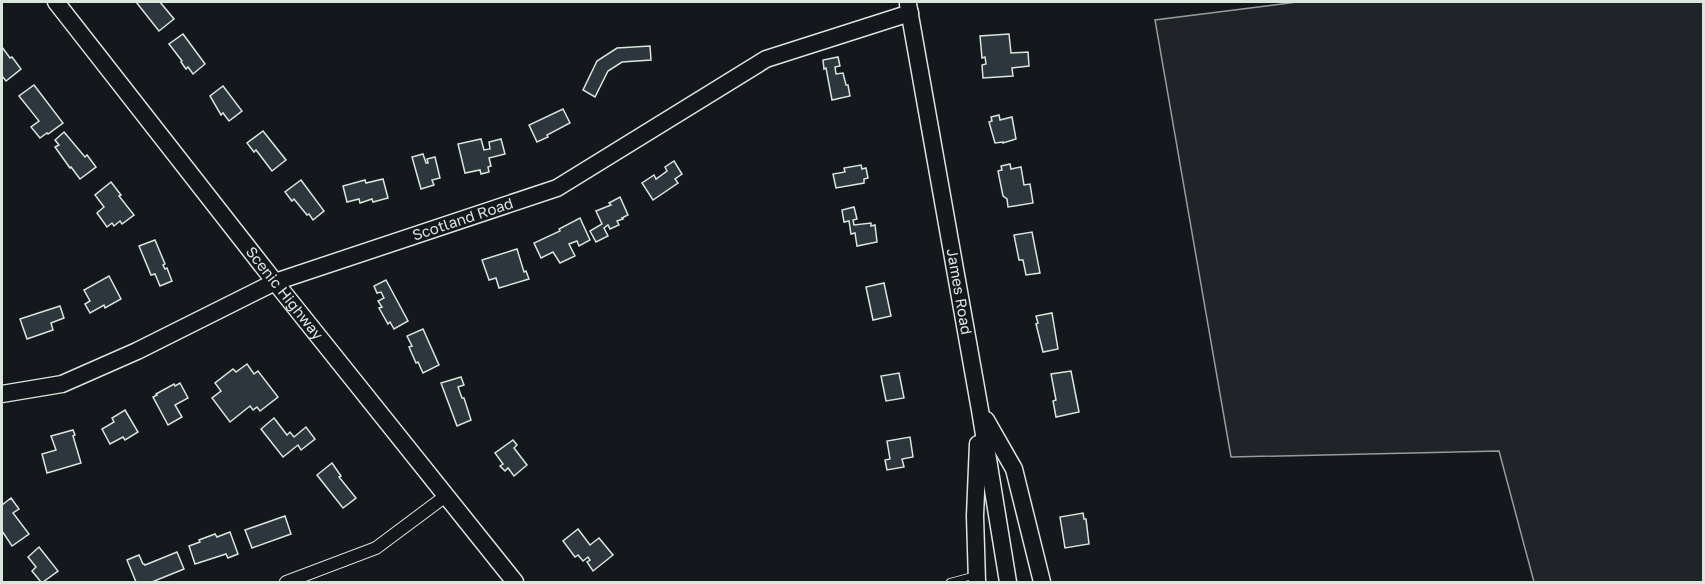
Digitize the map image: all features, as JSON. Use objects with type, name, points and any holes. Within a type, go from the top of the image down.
[{"type":"street","name":"Scenic Highway","points":[[56,2],[275,282],[515,582]]},
{"type":"street","name":"Scotland Road","points":[[2,394],[62,384],[137,351],[275,282],[557,188],[766,58],[909,7]]},
{"type":"street","name":"James Road","points":[[909,7],[1008,582]]},
{"type":"street","points":[[977,578],[975,516],[980,410]]},
{"type":"street","points":[[980,410],[1014,469],[1042,582]]},
{"type":"street","points":[[286,582],[376,548],[447,495]]},
{"type":"lane","points":[[950,582],[977,578]]},
{"type":"shaded area","points":[[1297,2],[1703,2],[1703,582],[1534,582],[1499,451],[1231,457],[1155,20]]},
{"type":"building","points":[[136,2],[160,2],[174,19],[159,31]]},
{"type":"building","points":[[183,34],[205,64],[193,74],[188,67],[186,69],[169,44]]},
{"type":"building","points":[[1009,34],[1011,53],[1028,52],[1029,66],[1012,68],[1013,76],[983,78],[982,65],[986,64],[985,57],[982,58],[980,36]]},
{"type":"building","points":[[650,46],[651,60],[622,62],[608,71],[595,97],[583,90],[597,61],[617,48]]},
{"type":"building","points":[[2,47],[21,69],[6,81],[2,76]]},
{"type":"building","points":[[838,57],[840,66],[835,67],[836,74],[843,73],[850,96],[832,100],[823,60]]},
{"type":"building","points":[[34,85],[63,123],[40,138],[31,127],[39,121],[19,96]]},
{"type":"building","points":[[223,86],[242,111],[229,121],[223,113],[221,115],[210,96]]},
{"type":"building","points":[[563,109],[570,123],[537,142],[529,125]]},
{"type":"building","points":[[999,115],[1000,120],[1012,117],[1016,139],[995,143],[989,122],[992,121],[991,117]]},
{"type":"building","points":[[263,131],[286,160],[272,171],[256,150],[254,152],[247,143]]},
{"type":"building","points":[[64,132],[96,167],[80,179],[55,147],[59,145],[55,140]]},
{"type":"building","points":[[481,139],[484,150],[490,149],[489,142],[501,139],[505,154],[489,158],[491,166],[488,167],[489,172],[481,174],[480,170],[465,173],[458,144]]},
{"type":"building","points":[[423,154],[426,163],[428,163],[427,159],[435,157],[440,178],[432,180],[434,185],[421,189],[412,157]]},
{"type":"building","points":[[674,161],[682,174],[675,179],[678,183],[653,200],[642,183],[654,175],[656,179],[667,171],[665,167]]},
{"type":"building","points":[[1010,164],[1011,169],[1021,167],[1024,185],[1030,184],[1033,203],[1008,207],[1007,199],[1003,196],[998,171],[1002,170],[1001,166]]},
{"type":"building","points":[[861,165],[862,169],[866,168],[868,178],[864,179],[864,183],[836,188],[833,174],[845,172],[844,168]]},
{"type":"building","points":[[383,179],[388,198],[373,202],[372,199],[360,203],[359,199],[347,202],[343,186],[365,180],[366,183]]},
{"type":"building","points":[[301,180],[324,211],[313,220],[285,192]]},
{"type":"building","points":[[111,182],[134,215],[122,224],[120,221],[114,226],[112,223],[107,227],[97,213],[104,207],[95,195]]},
{"type":"building","points":[[620,197],[628,215],[617,221],[619,225],[610,229],[608,225],[604,228],[608,236],[596,242],[590,231],[602,224],[596,211],[611,205],[609,203]]},
{"type":"building","points":[[854,207],[857,219],[853,220],[854,225],[871,223],[871,226],[875,225],[877,242],[857,246],[855,233],[851,234],[849,221],[844,222],[842,210]]},
{"type":"building","points":[[580,218],[590,240],[579,246],[577,241],[569,244],[575,256],[560,263],[553,252],[541,258],[534,243],[560,231],[559,229]]},
{"type":"building","points":[[1032,232],[1040,273],[1026,275],[1023,260],[1019,260],[1014,235]]},
{"type":"building","points":[[155,240],[165,264],[163,265],[165,269],[167,268],[172,281],[160,286],[155,274],[151,275],[139,246]]},
{"type":"building","points":[[517,249],[524,272],[526,271],[529,279],[499,288],[496,278],[489,280],[482,260]]},
{"type":"building","points":[[109,276],[121,299],[90,313],[85,304],[90,301],[84,290]]},
{"type":"building","points":[[386,280],[408,321],[394,329],[390,322],[388,324],[379,308],[382,307],[378,301],[384,298],[381,292],[377,293],[374,286]]},
{"type":"building","points":[[884,283],[891,316],[873,320],[866,287]]},
{"type":"building","points":[[60,306],[64,318],[51,323],[53,330],[27,339],[20,319]]},
{"type":"building","points":[[1052,313],[1058,349],[1043,352],[1036,316]]},
{"type":"building","points":[[423,329],[439,365],[423,373],[409,347],[412,346],[407,336]]},
{"type":"building","points":[[247,364],[254,374],[258,371],[278,397],[260,411],[257,407],[253,410],[250,406],[230,422],[212,398],[221,391],[215,383],[233,369],[236,372]]},
{"type":"building","points":[[1071,371],[1079,412],[1056,417],[1053,401],[1056,400],[1051,374]]},
{"type":"building","points":[[899,373],[904,398],[886,401],[881,376]]},
{"type":"building","points":[[461,377],[464,385],[458,387],[471,420],[457,426],[441,383]]},
{"type":"building","points":[[180,383],[188,398],[175,405],[182,417],[168,425],[153,397],[174,384],[175,386]]},
{"type":"building","points":[[125,410],[138,432],[125,440],[123,437],[110,444],[102,429],[114,422],[112,418]]},
{"type":"building","points":[[274,418],[287,435],[290,432],[294,437],[306,427],[315,439],[301,450],[298,445],[283,457],[261,429]]},
{"type":"building","points":[[73,430],[81,463],[47,473],[42,454],[56,450],[51,436]]},
{"type":"building","points":[[910,437],[913,457],[902,459],[904,467],[887,470],[885,460],[890,459],[887,441]]},
{"type":"building","points":[[513,440],[517,445],[514,448],[527,465],[514,476],[508,468],[505,471],[500,466],[503,464],[495,453]]},
{"type":"building","points":[[332,463],[341,476],[339,477],[356,498],[343,508],[317,475]]},
{"type":"building","points":[[11,498],[19,509],[13,513],[29,534],[12,546],[2,531],[2,505]]},
{"type":"building","points":[[1083,513],[1086,519],[1089,544],[1065,548],[1060,517]]},
{"type":"building","points":[[285,516],[291,534],[252,548],[245,530]]},
{"type":"building","points":[[578,529],[590,545],[599,538],[613,555],[593,571],[587,562],[590,560],[588,557],[583,561],[578,555],[575,557],[563,541]]},
{"type":"building","points":[[230,532],[238,554],[228,558],[226,554],[195,564],[189,546],[215,534],[217,537]]},
{"type":"building","points":[[39,547],[58,571],[43,582],[32,571],[36,567],[28,557]]},
{"type":"building","points":[[177,552],[184,569],[152,582],[136,582],[127,560],[139,555],[145,565]]}]
